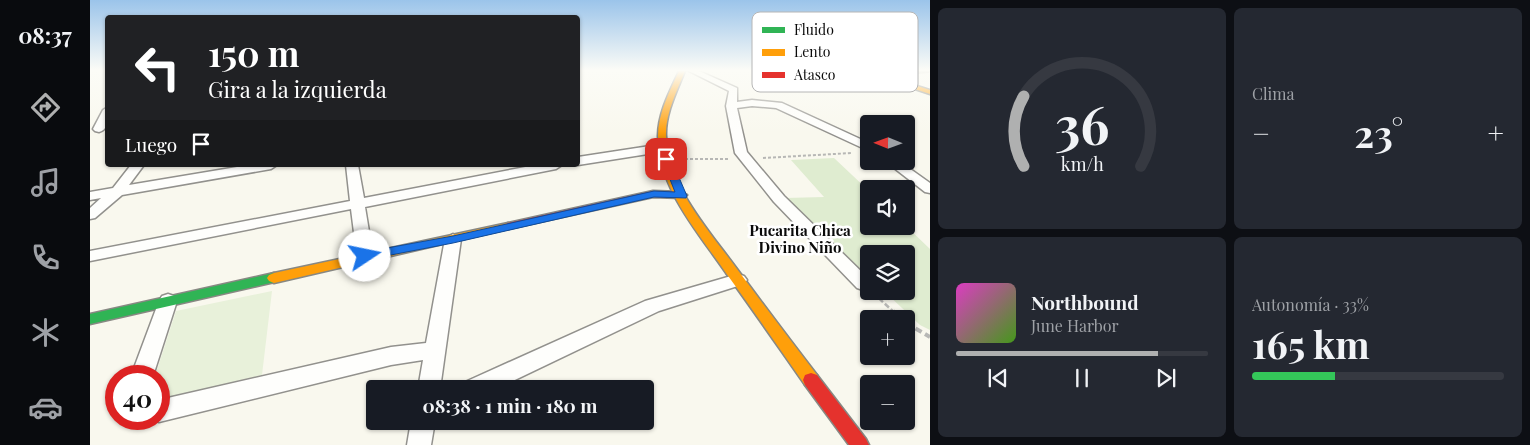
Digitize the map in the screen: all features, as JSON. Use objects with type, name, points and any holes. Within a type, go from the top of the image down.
[{"type":"street","points":[[673,92],[664,113],[662,130],[665,153],[682,196],[738,280],[860,445]]},
{"type":"street","points":[[734,92],[731,106],[741,153],[779,199],[860,281]]},
{"type":"street","points":[[731,106],[752,103],[778,105],[860,148]]},
{"type":"street","points":[[99,129],[105,116]]},
{"type":"street","points":[[580,161],[665,153]]},
{"type":"street","points":[[90,215],[117,192],[136,167]]},
{"type":"street","points":[[90,196],[260,167]]},
{"type":"street","points":[[352,167],[365,256]]},
{"type":"street","points":[[90,256],[546,167]]},
{"type":"street","points":[[904,170],[930,189]]},
{"type":"street","points":[[90,319],[365,256],[453,239],[654,194],[682,196]]},
{"type":"street","points":[[430,380],[453,239]]},
{"type":"street","points":[[492,380],[652,306],[738,280]]},
{"type":"street","points":[[146,365],[168,302]]},
{"type":"street","points":[[170,408],[391,356],[436,350]]},
{"type":"street","points":[[418,445],[421,430]]},
{"type":"path","points":[[665,153],[746,160],[860,150]]},
{"type":"path","points":[[881,300],[892,310]]},
{"type":"path","points":[[915,330],[930,337]]},
{"type":"green space","points":[[834,158],[860,183],[860,235],[915,235],[930,249],[930,330],[915,320],[915,310],[904,310],[894,300],[915,300],[915,245],[860,245],[860,269],[785,198],[824,197],[791,160]]},
{"type":"green space","points":[[272,291],[262,375],[170,397],[170,365],[159,365],[176,311]]},
{"type":"traffic: fast","points":[[90,319],[274,278]]},
{"type":"traffic: slow","points":[[674,92],[664,119],[662,136],[664,155],[669,173],[677,190],[697,224],[811,380]]},
{"type":"traffic: slow","points":[[274,278],[508,226]]},
{"type":"traffic: jam","points":[[508,226],[653,194],[682,195]]},
{"type":"traffic: jam","points":[[811,380],[860,445]]},
{"type":"district","name":"Pucarita Chica Divino Niño","points":[[800,240]]},
{"type":"route","points":[[365,256],[453,239],[654,194],[682,196],[666,159]]}]
